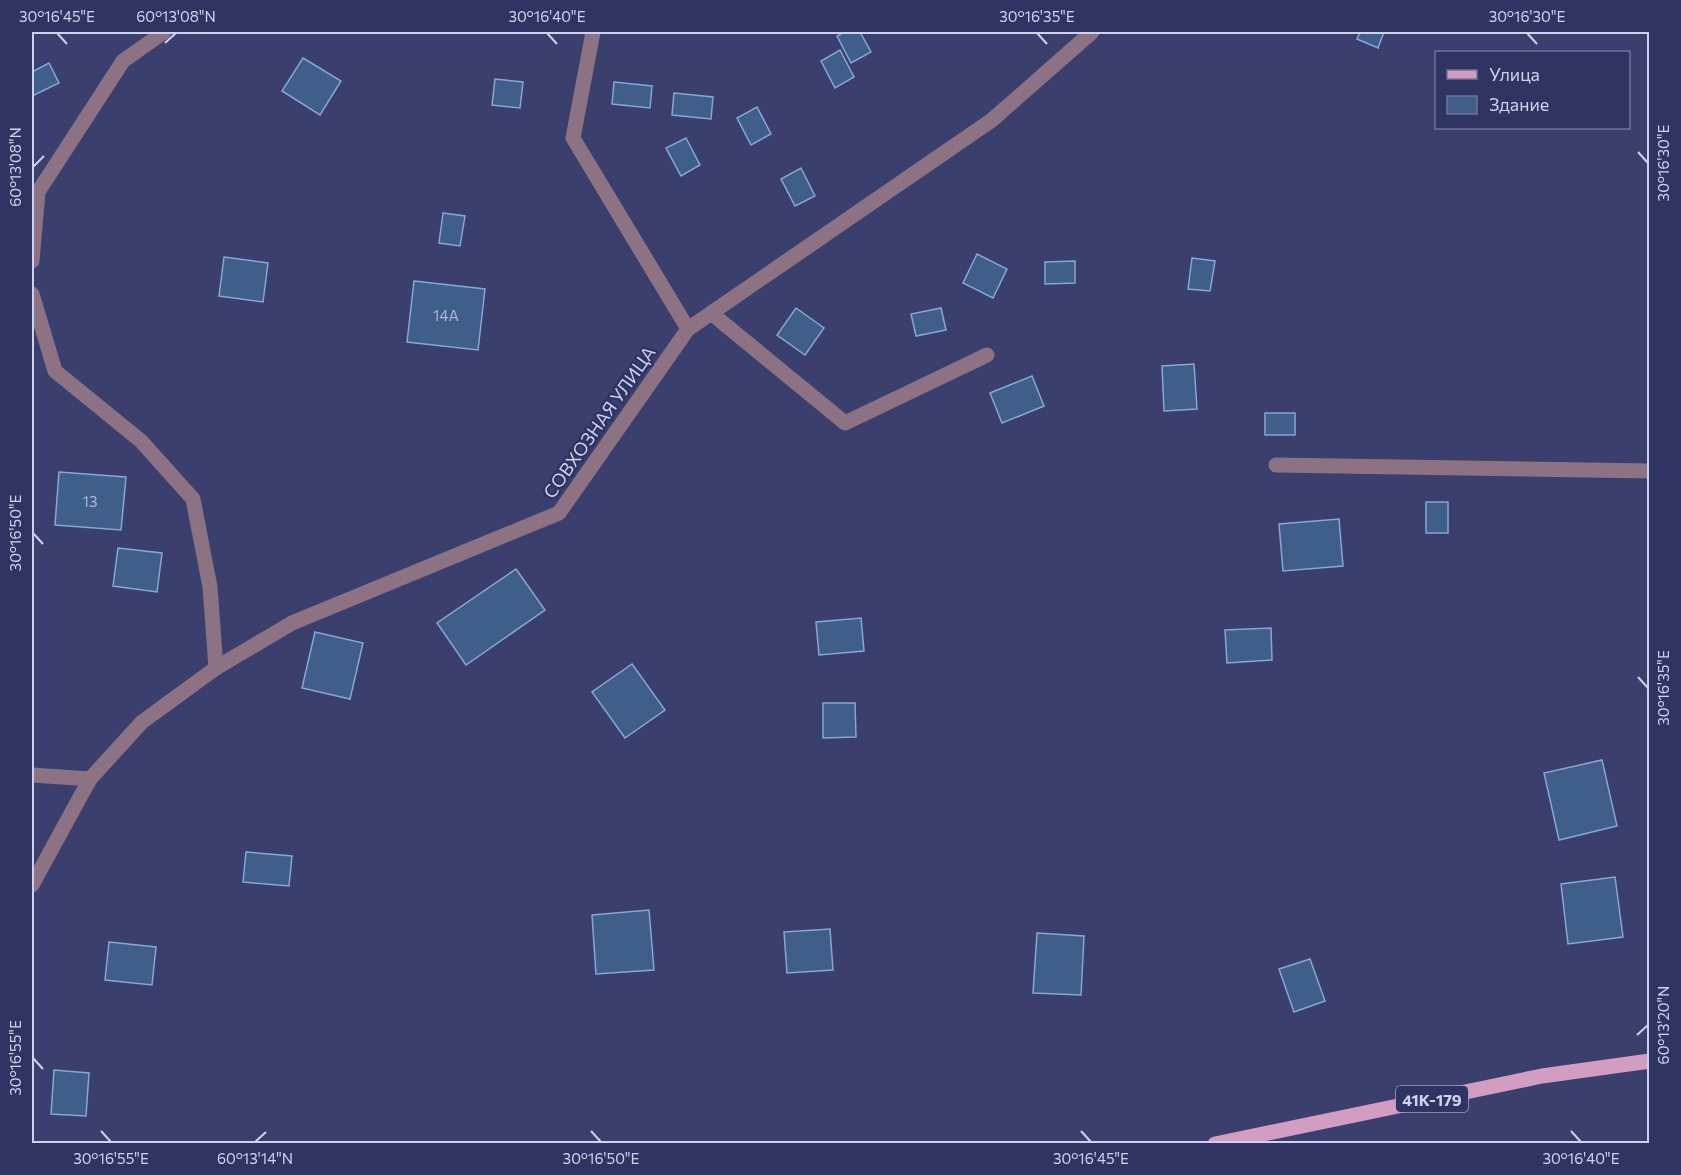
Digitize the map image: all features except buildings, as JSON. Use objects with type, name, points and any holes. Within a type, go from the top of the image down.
[{"type":"main road","name":"41К-179","points":[[1215,1143],[1542,1076],[1650,1061]]},
{"type":"street","points":[[32,261],[38,192],[123,61],[164,32]]},
{"type":"street","points":[[593,32],[589,64],[573,138],[688,328]]},
{"type":"street","name":"СОВХОЗНАЯ УЛИЦА","points":[[32,885],[90,779],[142,722],[216,668],[292,623],[559,513],[688,328],[992,120],[1092,32]]},
{"type":"street","points":[[32,294],[55,371],[141,441],[193,499],[210,586],[216,668]]},
{"type":"street","points":[[711,313],[844,423],[987,355]]},
{"type":"street","points":[[1276,465],[1650,471]]},
{"type":"street","points":[[32,775],[90,779]]}]
